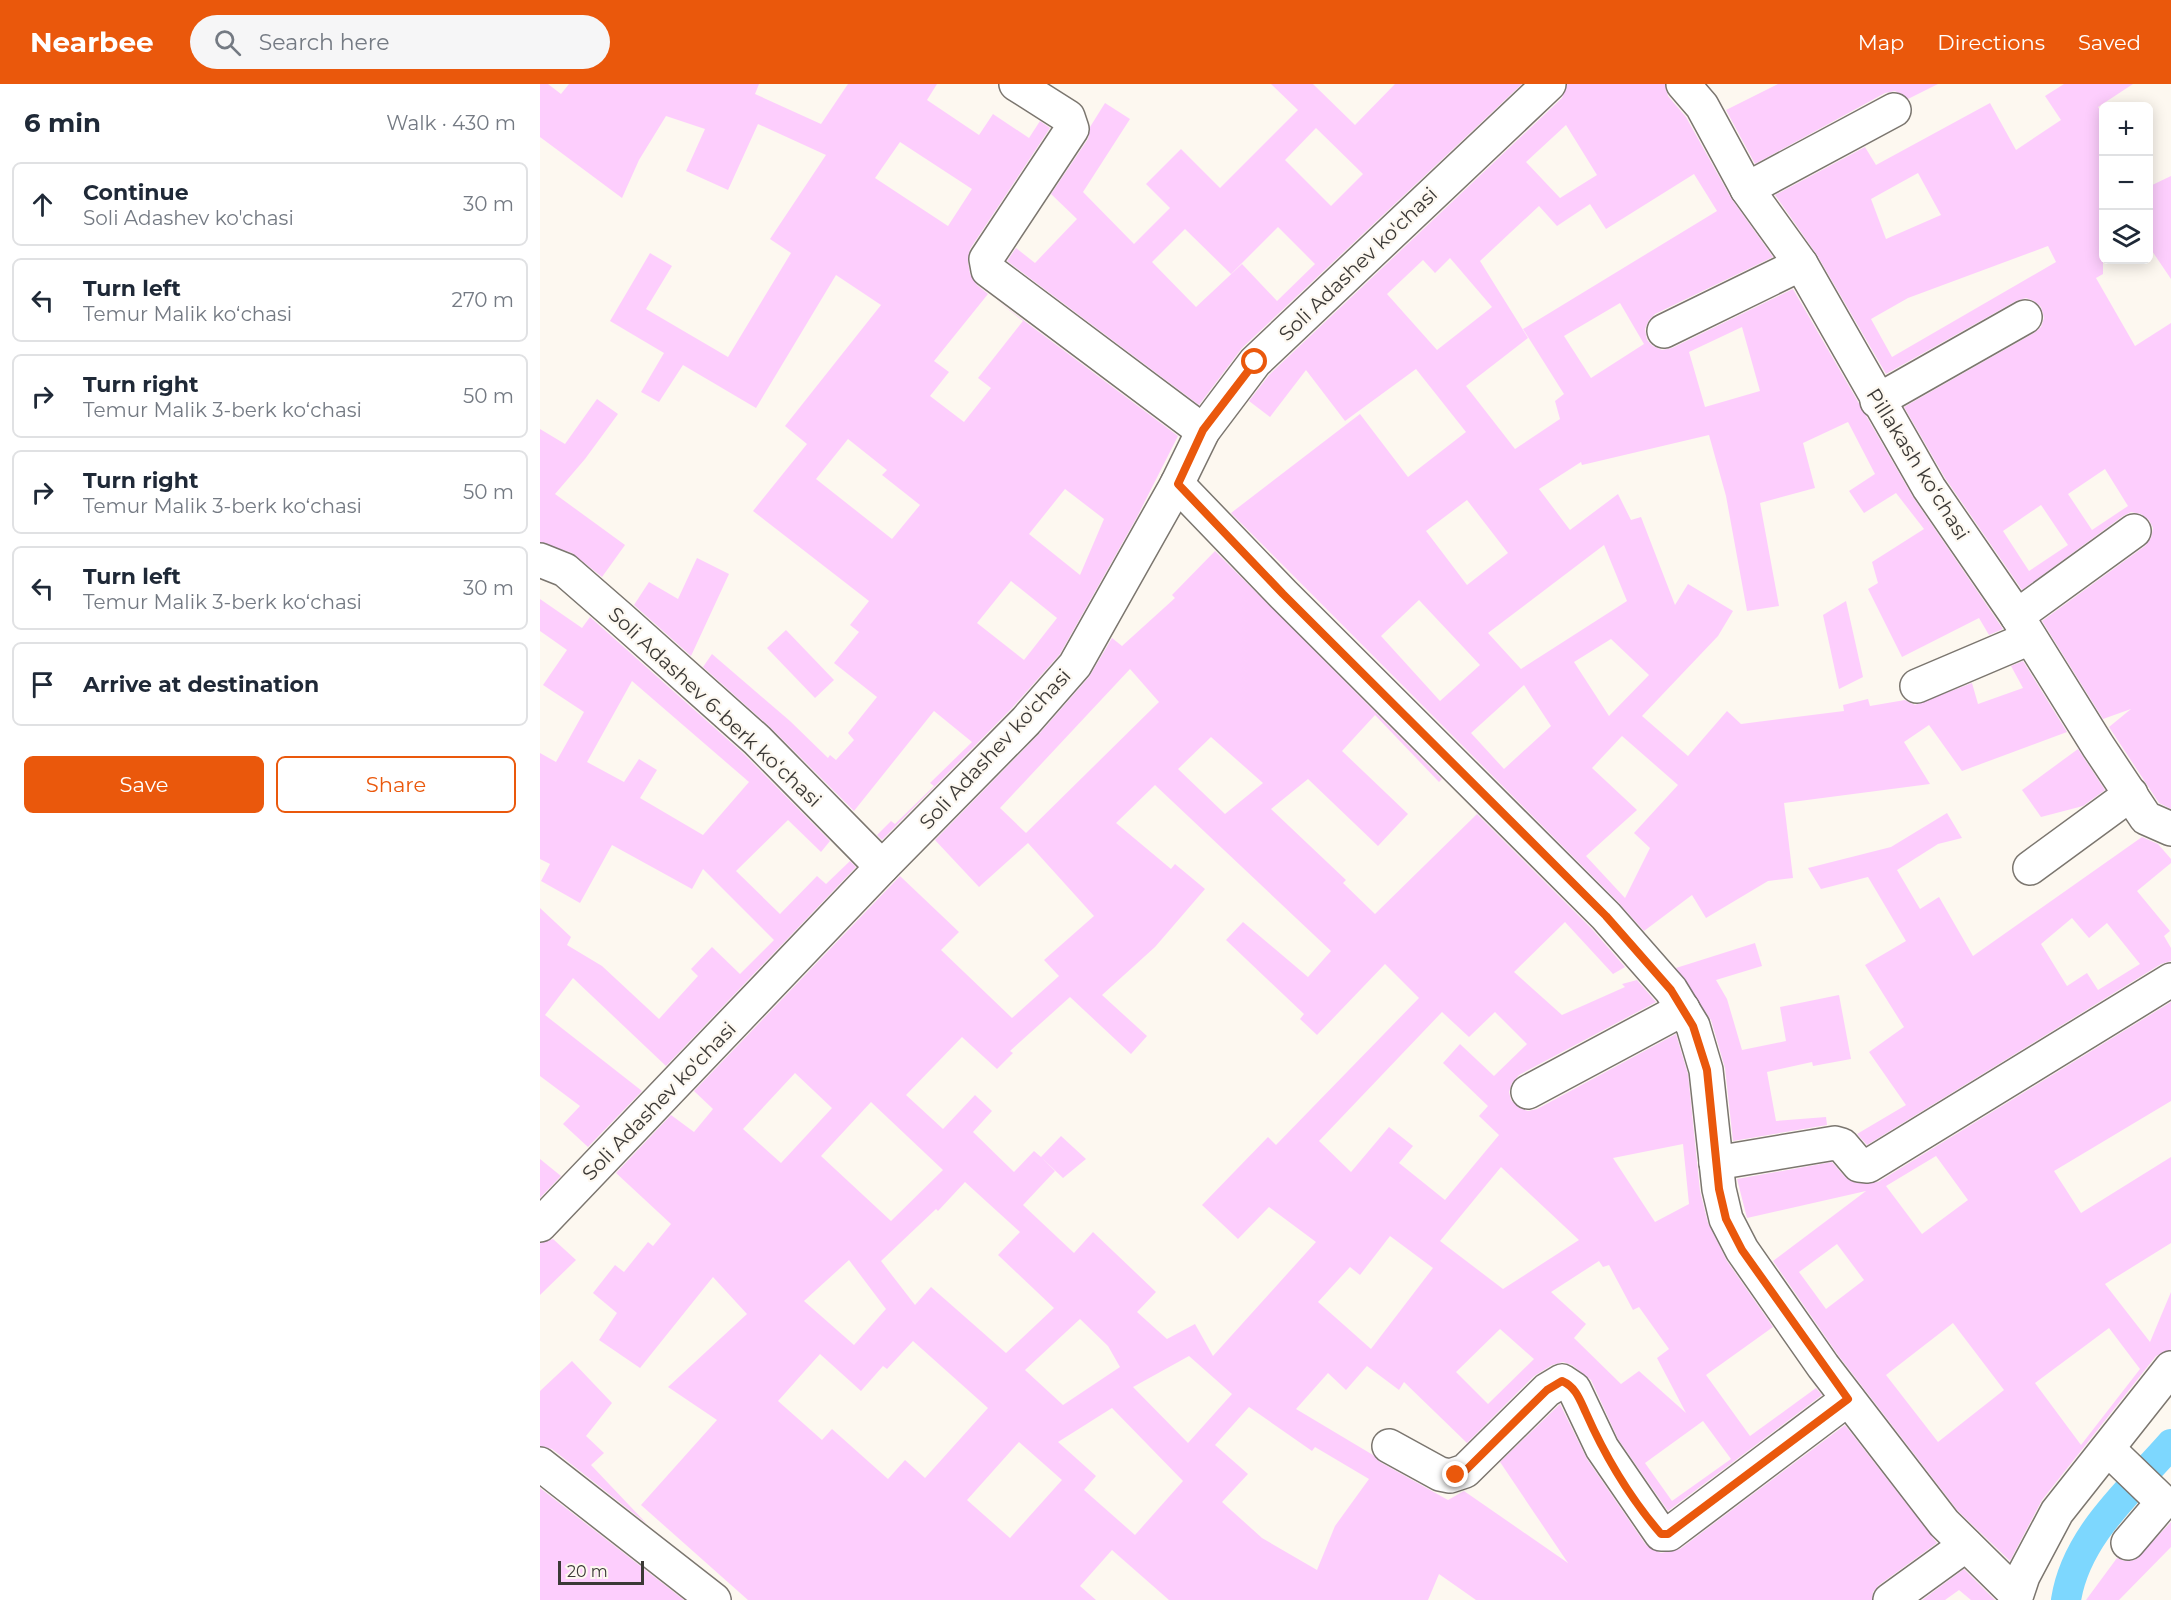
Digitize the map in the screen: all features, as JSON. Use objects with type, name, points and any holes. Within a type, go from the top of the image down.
[{"type":"street","points":[[1016,84],[1068,117],[1072,129],[986,259],[988,270],[1203,430]]},
{"type":"street","name":"Soli Adashev ko'chasi","points":[[540,1225],[882,867],[1026,721],[1075,665],[1178,484],[1203,430],[1255,362],[1549,84]]},
{"type":"street","name":"Pillakash koʻchasi","points":[[1683,84],[1702,106],[1747,189],[1801,264],[1929,488],[2024,627],[2146,818],[2171,829]]},
{"type":"street","points":[[1747,189],[1894,110]]},
{"type":"street","points":[[1664,331],[1801,264]]},
{"type":"street","points":[[1878,400],[2025,317]]},
{"type":"street","points":[[1178,484],[1283,594],[1606,916],[1671,990],[1693,1026],[1707,1070],[1716,1163],[1726,1219],[1742,1250],[1848,1399],[1944,1523],[2015,1596],[2057,1512],[2116,1458],[2171,1368]]},
{"type":"street","points":[[1917,686],[2024,627],[2134,531]]},
{"type":"street","name":"Soli Adashev 6-berk koʻchasi","points":[[540,560],[565,570],[628,624],[757,740],[882,867]]},
{"type":"street","points":[[2030,868],[2131,794]]},
{"type":"street","points":[[1716,1163],[1835,1143],[1842,1145],[1859,1165],[1868,1166],[2171,981]]},
{"type":"street","points":[[1528,1092],[1683,1009]]},
{"type":"street","points":[[1389,1446],[1440,1474],[1456,1475],[1465,1471],[1547,1390],[1562,1381],[1574,1389],[1602,1449],[1628,1489],[1661,1534],[1668,1534],[1848,1399]]},
{"type":"street","points":[[2116,1458],[2162,1500],[2162,1506],[2128,1543]]},
{"type":"street","points":[[540,1464],[714,1600]]},
{"type":"street","points":[[1890,1600],[1966,1545]]},
{"type":"building","points":[[540,84],[548,84],[561,94],[569,84],[759,84],[755,94],[821,124],[848,84],[937,84],[927,100],[979,135],[993,114],[1029,138],[1040,121],[1050,128],[970,249],[968,261],[970,274],[977,285],[988,294],[934,361],[949,372],[930,396],[964,422],[991,388],[978,378],[1023,321],[995,299],[1178,436],[1137,517],[1060,654],[1012,708],[882,840],[877,835],[891,821],[895,824],[934,786],[930,783],[972,742],[934,711],[854,811],[770,727],[703,667],[712,654],[790,721],[828,758],[830,755],[836,760],[854,740],[848,733],[877,697],[834,663],[859,632],[850,625],[869,601],[753,511],[807,444],[785,426],[881,305],[836,275],[756,408],[683,365],[659,402],[641,392],[664,353],[610,321],[650,253],[672,266],[646,309],[728,357],[791,253],[770,239],[826,155],[758,124],[728,190],[686,171],[705,129],[666,116],[639,160],[622,198],[540,137]],"holes":[[[900,142],[972,189],[948,226],[875,178]],[[848,439],[887,470],[882,475],[920,505],[892,539],[816,479]],[[1065,489],[1104,519],[1080,575],[1029,534]],[[1011,581],[1057,618],[1024,660],[977,623]]]},
{"type":"building","points":[[1271,84],[1313,84],[1355,125],[1395,84],[1522,84],[1242,348],[1199,405],[1007,261],[1016,248],[1035,263],[1077,219],[1051,194],[1088,139],[1090,127],[1105,103],[1130,119],[1083,192],[1134,244],[1170,208],[1146,184],[1181,149],[1220,188],[1298,110]],"holes":[[[1316,128],[1363,174],[1331,206],[1285,160]],[[1278,227],[1315,264],[1277,301],[1242,264],[1196,307],[1152,262],[1185,229],[1231,274]]]},
{"type":"building","points":[[1567,84],[1665,84],[1668,96],[1686,117],[1731,198],[1773,257],[1655,314],[1645,329],[1647,340],[1662,350],[1672,348],[1793,289],[1913,497],[2003,629],[1989,635],[1979,618],[1902,657],[1868,589],[1878,583],[1872,562],[1924,529],[1896,493],[1864,513],[1849,491],[1875,474],[1848,422],[1803,443],[1815,488],[1760,503],[1779,606],[1747,611],[1726,496],[1709,435],[1582,465],[1581,462],[1539,489],[1570,530],[1618,494],[1631,520],[1641,517],[1675,605],[1688,584],[1733,611],[1718,636],[1642,716],[1688,756],[1727,711],[1741,724],[1844,711],[1843,705],[1868,699],[1870,706],[1905,700],[1915,705],[1972,683],[1978,704],[2023,688],[2011,666],[2023,661],[2067,732],[1962,771],[1929,725],[1904,742],[1930,784],[1784,803],[1793,878],[1768,881],[1706,918],[1692,895],[1644,931],[1619,903],[1231,513],[1360,414],[1408,477],[1466,432],[1416,369],[1345,421],[1306,370],[1270,417],[1249,401],[1269,375],[1562,98]],"holes":[[[1566,125],[1597,175],[1560,198],[1526,162]],[[1694,174],[1717,211],[1523,329],[1564,394],[1555,401],[1560,419],[1515,449],[1466,386],[1528,338],[1480,261],[1539,206],[1557,226],[1590,204],[1606,229]],[[1450,258],[1492,307],[1437,350],[1387,294],[1423,260],[1435,273]],[[1620,303],[1644,344],[1591,378],[1564,336]],[[1742,327],[1760,391],[1705,407],[1689,352]],[[1467,500],[1508,553],[1467,585],[1426,531]],[[1604,545],[1627,601],[1521,669],[1488,633]],[[1419,600],[1480,665],[1440,701],[1381,636]],[[1611,639],[1649,675],[1609,716],[1574,662]],[[1524,685],[1551,726],[1504,769],[1471,733]],[[1622,736],[1678,785],[1634,833],[1650,848],[1625,898],[1586,856],[1637,810],[1592,768]]]},
{"type":"building","points":[[1778,84],[1938,84],[1908,99],[1895,91],[1885,93],[1755,164],[1726,110]]},
{"type":"building","points":[[2064,84],[2133,84],[2106,102],[2099,102],[2098,107],[2099,264],[2103,264],[2103,274],[2096,278],[2135,346],[2171,323],[2171,809],[2159,803],[2109,727],[2131,709],[2103,719],[2042,621],[2145,546],[2151,538],[2153,528],[2149,520],[2141,514],[2131,512],[2123,516],[2022,590],[1945,478],[1904,407],[2034,333],[2041,327],[2044,318],[2041,307],[2026,298],[2016,301],[1886,374],[1817,255],[1775,195],[1865,147],[1876,165],[1990,103],[2016,150],[2061,120],[2045,96]],"holes":[[[1918,173],[1941,215],[1886,239],[1871,199]],[[2048,246],[2056,262],[1892,357],[1871,319],[1908,298]],[[2105,469],[2128,506],[2092,530],[2068,494]],[[2041,505],[2068,545],[2029,571],[2003,531]]]},
{"type":"building","points":[[2171,176],[2171,279],[2153,252],[2153,185]]},
{"type":"building","points":[[597,399],[618,414],[585,459],[555,494],[625,545],[602,577],[572,553],[540,542],[540,429],[565,444]]},
{"type":"building","points":[[1215,551],[1442,779],[1439,782],[1375,715],[1342,751],[1408,814],[1378,846],[1308,779],[1271,809],[1346,880],[1343,883],[1375,914],[1477,814],[1592,929],[1625,967],[1613,974],[1565,922],[1514,972],[1562,1015],[1625,987],[1622,984],[1637,980],[1656,1002],[1519,1075],[1512,1083],[1509,1092],[1511,1100],[1519,1108],[1528,1111],[1537,1109],[1676,1034],[1688,1074],[1700,1191],[1708,1223],[1727,1261],[1773,1327],[1706,1375],[1750,1436],[1816,1388],[1822,1395],[1668,1511],[1618,1439],[1591,1380],[1572,1365],[1563,1362],[1552,1365],[1534,1376],[1467,1443],[1404,1382],[1399,1390],[1367,1366],[1346,1390],[1328,1373],[1296,1409],[1373,1455],[1380,1462],[1448,1500],[1464,1491],[1568,1563],[1500,1462],[1560,1404],[1587,1459],[1646,1545],[1661,1553],[1680,1549],[1845,1425],[1937,1543],[1879,1585],[1873,1592],[1872,1600],[1476,1600],[1439,1574],[1428,1600],[1169,1600],[1112,1550],[1080,1586],[1096,1600],[748,1600],[641,1505],[717,1420],[668,1387],[747,1314],[713,1277],[640,1368],[599,1340],[617,1313],[593,1293],[615,1265],[624,1272],[648,1242],[653,1246],[671,1224],[616,1173],[671,1115],[694,1132],[713,1109],[694,1091],[900,876],[959,932],[941,950],[1012,1018],[1059,976],[1044,960],[1094,916],[1028,843],[979,887],[935,840],[1040,733],[1089,677],[1112,638],[1122,646],[1175,598],[1172,595]],"holes":[[[1130,669],[1159,702],[1026,833],[1000,808]],[[1211,737],[1263,783],[1225,814],[1178,769]],[[1155,785],[1331,951],[1308,977],[1243,922],[1226,940],[1304,1014],[1300,1019],[1317,1035],[1385,964],[1419,998],[1276,1145],[1268,1137],[1202,1205],[1238,1239],[1269,1207],[1316,1242],[1213,1356],[1195,1324],[1167,1339],[1137,1312],[1156,1292],[1093,1232],[1074,1253],[1023,1205],[1055,1171],[1042,1158],[1063,1178],[1086,1159],[1061,1136],[1041,1157],[1034,1151],[1014,1172],[973,1132],[992,1111],[975,1095],[943,1129],[906,1095],[962,1037],[997,1069],[1013,1053],[1010,1051],[1070,997],[1131,1054],[1147,1036],[1102,995],[1155,947],[1205,889],[1175,864],[1171,869],[1116,823]],[[1442,1012],[1469,1037],[1495,1012],[1527,1044],[1494,1076],[1460,1044],[1443,1063],[1488,1106],[1479,1116],[1499,1135],[1445,1200],[1399,1163],[1413,1146],[1389,1127],[1351,1172],[1319,1141]],[[795,1073],[832,1108],[781,1163],[743,1129]],[[871,1102],[943,1170],[891,1221],[821,1156]],[[1683,1144],[1689,1204],[1655,1222],[1613,1158]],[[1501,1167],[1579,1240],[1503,1289],[1440,1241]],[[965,1182],[1020,1232],[998,1255],[1054,1308],[1006,1353],[931,1287],[915,1305],[881,1261],[936,1209],[938,1211]],[[1390,1236],[1433,1268],[1371,1349],[1318,1302],[1350,1267],[1360,1275]],[[849,1260],[886,1309],[854,1345],[804,1301]],[[1599,1261],[1603,1267],[1609,1265],[1633,1310],[1639,1307],[1669,1349],[1657,1358],[1686,1413],[1639,1371],[1621,1384],[1574,1338],[1586,1324],[1551,1292]],[[1080,1319],[1108,1346],[1120,1367],[1063,1405],[1025,1370]],[[1500,1329],[1534,1359],[1488,1404],[1456,1372]],[[913,1341],[988,1408],[925,1478],[905,1460],[888,1479],[832,1429],[822,1440],[778,1401],[820,1354],[861,1391],[883,1366],[887,1369]],[[1189,1356],[1232,1394],[1188,1443],[1133,1387]],[[1249,1407],[1312,1451],[1315,1447],[1369,1479],[1335,1526],[1317,1570],[1262,1538],[1222,1502],[1248,1474],[1215,1445]],[[1112,1408],[1183,1481],[1135,1535],[1084,1490],[1096,1476],[1058,1442]],[[1703,1421],[1731,1459],[1672,1501],[1645,1463]],[[1019,1442],[1062,1480],[1010,1538],[967,1500]]]},
{"type":"building","points":[[697,558],[729,574],[691,656],[634,605],[649,582],[678,599]]},
{"type":"building","points":[[540,599],[582,628],[590,617],[744,754],[830,841],[821,852],[788,820],[736,871],[780,914],[817,876],[826,884],[850,861],[856,867],[666,1066],[573,978],[545,1015],[642,1091],[588,1147],[563,1124],[580,1106],[540,1076],[540,908],[571,937],[567,945],[602,966],[659,1019],[698,976],[691,969],[712,947],[740,974],[774,940],[703,869],[692,889],[612,845],[580,903],[541,881],[550,864],[540,859],[540,753],[556,762],[584,712],[543,685],[567,650],[540,631]],"holes":[[[632,681],[749,782],[703,835],[640,798],[657,770],[639,759],[624,782],[587,762]]]},
{"type":"building","points":[[1846,601],[1863,677],[1839,689],[1823,615]]},
{"type":"building","points":[[786,630],[834,680],[815,698],[767,648]]},
{"type":"building","points":[[2078,749],[2105,790],[2083,806],[2041,817],[2022,790]]},
{"type":"building","points":[[1947,813],[1962,838],[1938,844],[1897,870],[1920,909],[1939,897],[1973,956],[2142,837],[2158,844],[2171,859],[2171,863],[2137,891],[2170,931],[2164,936],[2171,948],[2171,961],[2161,964],[1867,1145],[1857,1134],[1906,1105],[1869,1052],[1904,1027],[1865,965],[1906,941],[1868,877],[1821,889],[1808,868],[1891,847]],"holes":[[[2072,918],[2089,938],[2107,923],[2140,964],[2098,990],[2087,973],[2067,986],[2041,944]]]},
{"type":"building","points":[[1755,943],[1762,966],[1716,980],[1727,999],[1742,1050],[1786,1041],[1780,1007],[1839,995],[1851,1059],[1813,1066],[1812,1062],[1767,1072],[1776,1121],[1826,1117],[1827,1125],[1733,1141],[1725,1068],[1711,1020],[1676,968]]},
{"type":"building","points":[[2171,1002],[2171,1101],[2054,1171],[2081,1213],[2171,1157],[2171,1243],[2105,1284],[2150,1342],[2171,1292],[2171,1350],[2156,1356],[2042,1500],[2010,1561],[1958,1511],[1838,1355],[1773,1261],[1866,1191],[1747,1218],[1737,1179],[1832,1162],[1845,1177],[1856,1183],[1878,1182]],"holes":[[[1936,1156],[1968,1200],[1922,1234],[1886,1186]],[[1837,1244],[1864,1280],[1826,1309],[1799,1272]],[[1953,1323],[2004,1390],[1938,1442],[1886,1375]],[[2109,1328],[2140,1369],[2081,1445],[2035,1383]]]},
{"type":"building","points":[[540,1159],[561,1176],[540,1198]]},
{"type":"building","points":[[553,1239],[576,1260],[540,1295],[540,1243]]},
{"type":"building","points":[[572,1361],[612,1403],[586,1436],[604,1453],[591,1465],[647,1524],[552,1449],[540,1446],[540,1391]]},
{"type":"building","points":[[540,1488],[684,1600],[540,1600]]},
{"type":"building","points":[[2171,1522],[2171,1547],[2119,1600],[2086,1600],[2117,1558],[2125,1561],[2135,1560]]},
{"type":"building","points":[[1964,1569],[1995,1600],[1971,1600],[1959,1590],[1945,1600],[1922,1600]]},
{"type":"waterway","points":[[2066,1600],[2081,1555],[2093,1535],[2122,1497],[2171,1444]]},
{"type":"route","points":[[1255,362],[1203,430],[1178,484],[1283,594],[1606,916],[1671,990],[1693,1026],[1707,1070],[1719,1189],[1726,1219],[1742,1250],[1848,1399],[1668,1534],[1661,1534],[1652,1524],[1602,1449],[1574,1389],[1562,1381],[1547,1390],[1465,1471],[1456,1475]]}]
